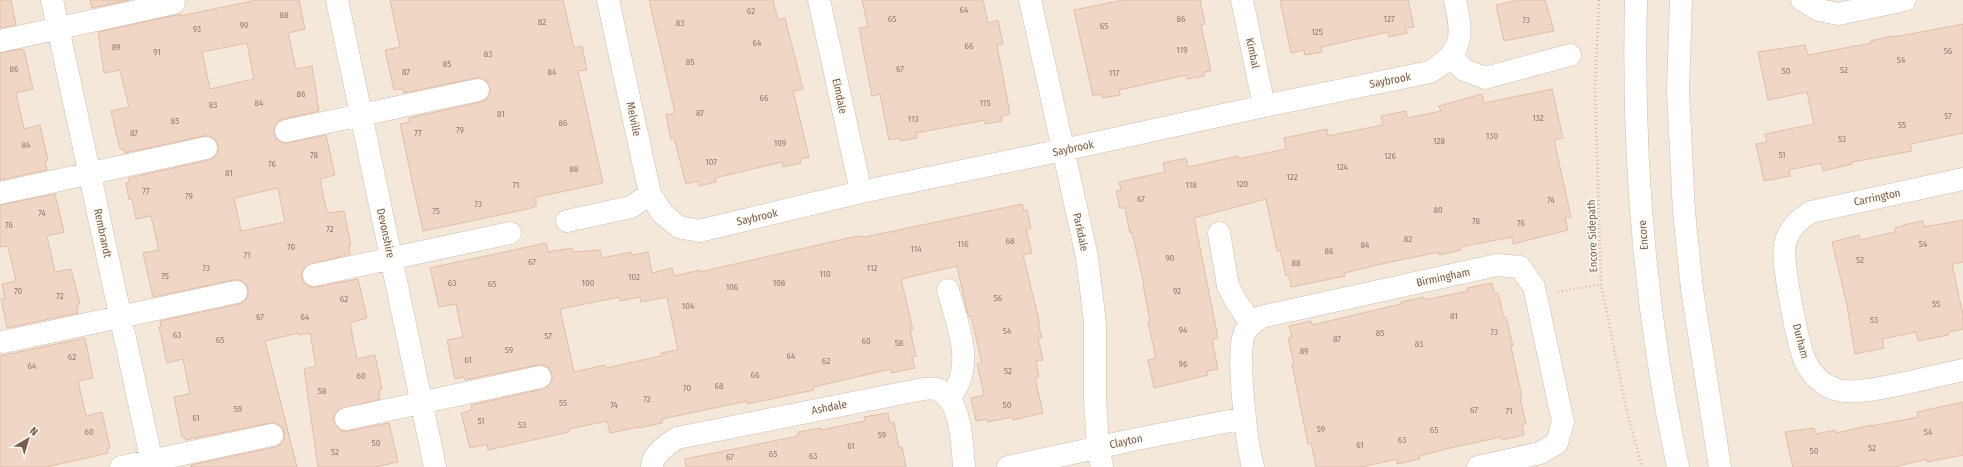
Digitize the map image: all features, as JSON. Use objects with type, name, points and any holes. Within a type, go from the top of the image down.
[{"type":"street","name":"Rembrandt","points":[[52,0],[152,464]]},
{"type":"street","name":"Devonshire","points":[[337,0],[435,467]]},
{"type":"street","name":"Melville","points":[[608,0],[650,194],[663,214],[679,227]]},
{"type":"street","name":"Elmdale","points":[[819,0],[861,192]]},
{"type":"street","name":"Parkdale","points":[[1030,0],[1092,291],[1096,355],[1095,399],[1100,457]]},
{"type":"street","name":"Kimbal","points":[[1242,0],[1264,106]]},
{"type":"street","points":[[1455,0],[1460,27],[1454,51],[1464,70],[1485,78],[1570,56]]},
{"type":"street","name":"Encore","points":[[1636,0],[1637,155],[1646,282],[1664,402],[1678,467]]},
{"type":"street","points":[[1681,0],[1678,91],[1684,212],[1692,289],[1720,467]]},
{"type":"street","points":[[1802,0],[1814,8],[1838,14],[1904,0]]},
{"type":"street","points":[[0,41],[174,3]]},
{"type":"street","name":"Saybrook","points":[[679,227],[698,231],[861,192],[1430,72],[1446,62],[1454,51]]},
{"type":"street","points":[[286,131],[478,90]]},
{"type":"street","points":[[0,193],[206,148]]},
{"type":"street","name":"Carrington","points":[[1795,224],[1807,215],[1818,210],[1963,179]]},
{"type":"street","points":[[567,221],[631,208],[650,194]]},
{"type":"street","name":"Durham","points":[[1795,224],[1785,243],[1783,254],[1785,273],[1804,358],[1821,382],[1839,391],[1859,392],[1963,370]]},
{"type":"street","points":[[314,275],[510,233]]},
{"type":"street","points":[[1219,233],[1228,286],[1237,304],[1252,324],[1245,332],[1241,345],[1245,418],[1253,467]]},
{"type":"street","name":"Birmingham","points":[[1252,324],[1262,317],[1497,265],[1520,267],[1534,287],[1563,422],[1557,443],[1540,453],[1478,467]]},
{"type":"street","points":[[948,290],[962,345],[963,364],[960,381],[950,398],[957,416],[964,467]]},
{"type":"street","points":[[4,342],[236,292]]},
{"type":"street","points":[[346,419],[540,377]]},
{"type":"street","name":"Ashdale","points":[[652,467],[652,461],[663,448],[677,438],[918,390],[936,389],[950,398]]},
{"type":"street","name":"Clayton","points":[[1008,467],[1100,457],[1245,418]]},
{"type":"street","points":[[121,467],[152,464],[272,435]]},
{"type":"path","name":"Encore Sidepath","points":[[1599,0],[1596,88],[1601,284],[1626,408],[1642,467]]},
{"type":"path","points":[[1536,297],[1601,284]]},
{"type":"shaded area","points":[[0,0],[1963,0],[1963,467],[0,467]]},
{"type":"building","points":[[0,0],[11,0],[16,25],[0,28]]},
{"type":"building","points":[[90,0],[129,0],[92,8]]},
{"type":"building","points":[[257,0],[299,0],[305,29],[288,33],[296,69],[312,66],[319,111],[283,119],[277,122],[274,128],[274,133],[277,140],[283,143],[326,135],[335,175],[320,179],[327,213],[344,211],[351,245],[349,245],[350,254],[306,266],[302,272],[302,278],[304,283],[310,287],[358,279],[367,318],[350,323],[357,359],[375,355],[382,389],[379,390],[380,399],[338,410],[334,415],[334,422],[342,431],[389,423],[398,462],[375,467],[318,467],[304,369],[316,366],[310,333],[299,335],[298,333],[265,341],[297,467],[191,467],[191,465],[275,447],[280,445],[284,439],[284,432],[282,427],[276,423],[270,423],[186,440],[185,437],[182,437],[174,397],[190,394],[183,359],[167,363],[159,327],[161,326],[160,321],[239,304],[244,302],[248,296],[248,289],[246,284],[240,280],[233,280],[153,297],[143,253],[159,250],[151,216],[136,219],[132,199],[129,200],[126,183],[129,182],[129,178],[209,160],[218,152],[218,146],[215,139],[209,136],[204,136],[125,153],[124,149],[120,149],[111,111],[129,107],[120,70],[104,73],[98,32],[180,14],[180,16]],"holes":[[[247,43],[254,79],[210,89],[202,52]],[[278,188],[285,222],[241,231],[234,198]]]},
{"type":"building","points":[[390,0],[563,0],[574,48],[582,46],[587,70],[578,71],[603,183],[536,197],[536,206],[528,209],[423,231],[400,124],[410,122],[409,118],[481,102],[487,99],[490,93],[490,88],[487,81],[481,78],[476,78],[404,93],[403,89],[394,90],[385,50],[400,47]]},
{"type":"building","points":[[649,0],[773,0],[778,20],[785,18],[803,89],[793,91],[809,157],[800,159],[801,163],[783,167],[782,162],[715,178],[716,182],[699,186],[698,181],[686,184],[674,138],[671,139],[666,115],[675,113]]},
{"type":"building","points":[[862,0],[983,0],[988,23],[998,20],[1003,44],[997,45],[1010,114],[1002,116],[1002,121],[985,124],[985,120],[916,133],[917,138],[900,141],[900,138],[889,140],[880,94],[872,96],[859,28],[868,27]]},
{"type":"building","points":[[1123,0],[1200,0],[1205,24],[1201,25],[1211,71],[1204,72],[1204,76],[1187,79],[1186,75],[1119,90],[1120,95],[1102,98],[1102,94],[1093,96],[1074,10]]},
{"type":"building","points":[[1280,0],[1408,0],[1414,27],[1405,28],[1407,33],[1389,37],[1388,32],[1321,47],[1322,52],[1305,55],[1304,50],[1291,53]]},
{"type":"building","points":[[1519,0],[1545,0],[1554,31],[1504,41],[1496,5]]},
{"type":"building","points":[[1963,24],[1963,133],[1910,144],[1912,151],[1852,162],[1852,164],[1823,171],[1821,163],[1789,170],[1790,176],[1764,181],[1756,144],[1767,142],[1765,134],[1814,124],[1807,92],[1768,100],[1758,52],[1805,45],[1808,55],[1871,43],[1871,41],[1887,37],[1900,36]]},
{"type":"building","points":[[21,49],[24,50],[33,89],[16,93],[24,129],[40,125],[48,160],[45,161],[47,170],[0,180],[0,53]]},
{"type":"building","points":[[1552,89],[1563,138],[1554,140],[1571,217],[1565,218],[1568,230],[1513,244],[1512,237],[1460,247],[1461,250],[1439,255],[1439,252],[1381,264],[1344,273],[1345,276],[1291,287],[1289,275],[1286,276],[1280,250],[1277,251],[1266,199],[1194,218],[1218,338],[1212,340],[1218,369],[1207,371],[1208,375],[1154,388],[1148,360],[1156,358],[1148,322],[1150,321],[1144,285],[1125,208],[1120,208],[1116,191],[1121,190],[1119,182],[1165,172],[1163,163],[1186,158],[1188,167],[1238,156],[1238,159],[1286,149],[1284,138],[1327,129],[1328,136],[1383,125],[1381,116],[1406,111],[1407,118],[1441,111],[1439,106],[1482,94],[1484,103]]},
{"type":"building","points":[[55,194],[64,232],[47,236],[55,272],[71,269],[80,304],[77,304],[78,313],[7,328],[1,299],[5,299],[2,284],[16,281],[8,246],[0,247],[0,205]]},
{"type":"building","points":[[1022,204],[1024,211],[1027,210],[1031,228],[1026,229],[1032,253],[1023,255],[1042,338],[1038,338],[1043,360],[1036,361],[1039,377],[1035,378],[1043,413],[1013,420],[1013,417],[987,422],[987,419],[976,421],[971,398],[984,395],[977,364],[982,363],[971,316],[969,317],[967,311],[957,266],[901,279],[913,330],[910,330],[916,356],[912,357],[915,368],[891,373],[891,369],[813,387],[814,390],[747,404],[747,401],[662,419],[662,423],[639,428],[610,433],[607,421],[569,429],[569,432],[488,450],[487,444],[470,448],[461,413],[472,410],[471,405],[543,389],[552,381],[552,375],[549,368],[544,365],[538,365],[465,380],[464,377],[455,379],[447,340],[463,337],[456,304],[439,307],[430,268],[546,243],[548,252],[572,248],[573,252],[600,250],[602,258],[631,252],[632,255],[648,252],[652,273],[672,268],[674,276],[700,270],[700,272],[857,236],[865,237]],"holes":[[[619,297],[620,301],[640,297],[641,302],[667,297],[678,350],[661,353],[661,356],[606,368],[605,365],[574,372],[560,309]]]},
{"type":"building","points":[[1963,220],[1963,262],[1952,264],[1963,315],[1963,329],[1948,332],[1948,335],[1918,341],[1916,332],[1882,339],[1884,348],[1855,354],[1847,305],[1832,242],[1859,235],[1860,240],[1895,232],[1895,228],[1923,221],[1924,227]]},
{"type":"building","points":[[1492,283],[1494,293],[1498,293],[1504,318],[1506,317],[1513,346],[1511,347],[1522,397],[1520,398],[1526,424],[1522,424],[1524,435],[1502,440],[1501,437],[1450,448],[1419,456],[1420,459],[1397,464],[1397,459],[1361,467],[1316,467],[1311,443],[1308,444],[1292,364],[1294,364],[1288,338],[1292,337],[1289,326],[1311,321],[1312,325],[1401,304],[1401,302],[1424,297],[1424,300],[1468,291],[1467,288]]},
{"type":"building","points":[[85,338],[93,378],[78,381],[86,416],[102,412],[110,448],[107,449],[108,453],[46,467],[0,467],[0,356]]},
{"type":"building","points":[[1963,402],[1963,455],[1927,462],[1927,459],[1894,467],[1793,467],[1785,432],[1814,428],[1816,434],[1835,430],[1836,433],[1918,417],[1917,412]]},
{"type":"building","points":[[888,413],[890,423],[894,422],[899,448],[902,447],[906,467],[686,467],[685,459],[798,436],[798,432],[821,428],[821,430],[865,421],[864,417]]}]
